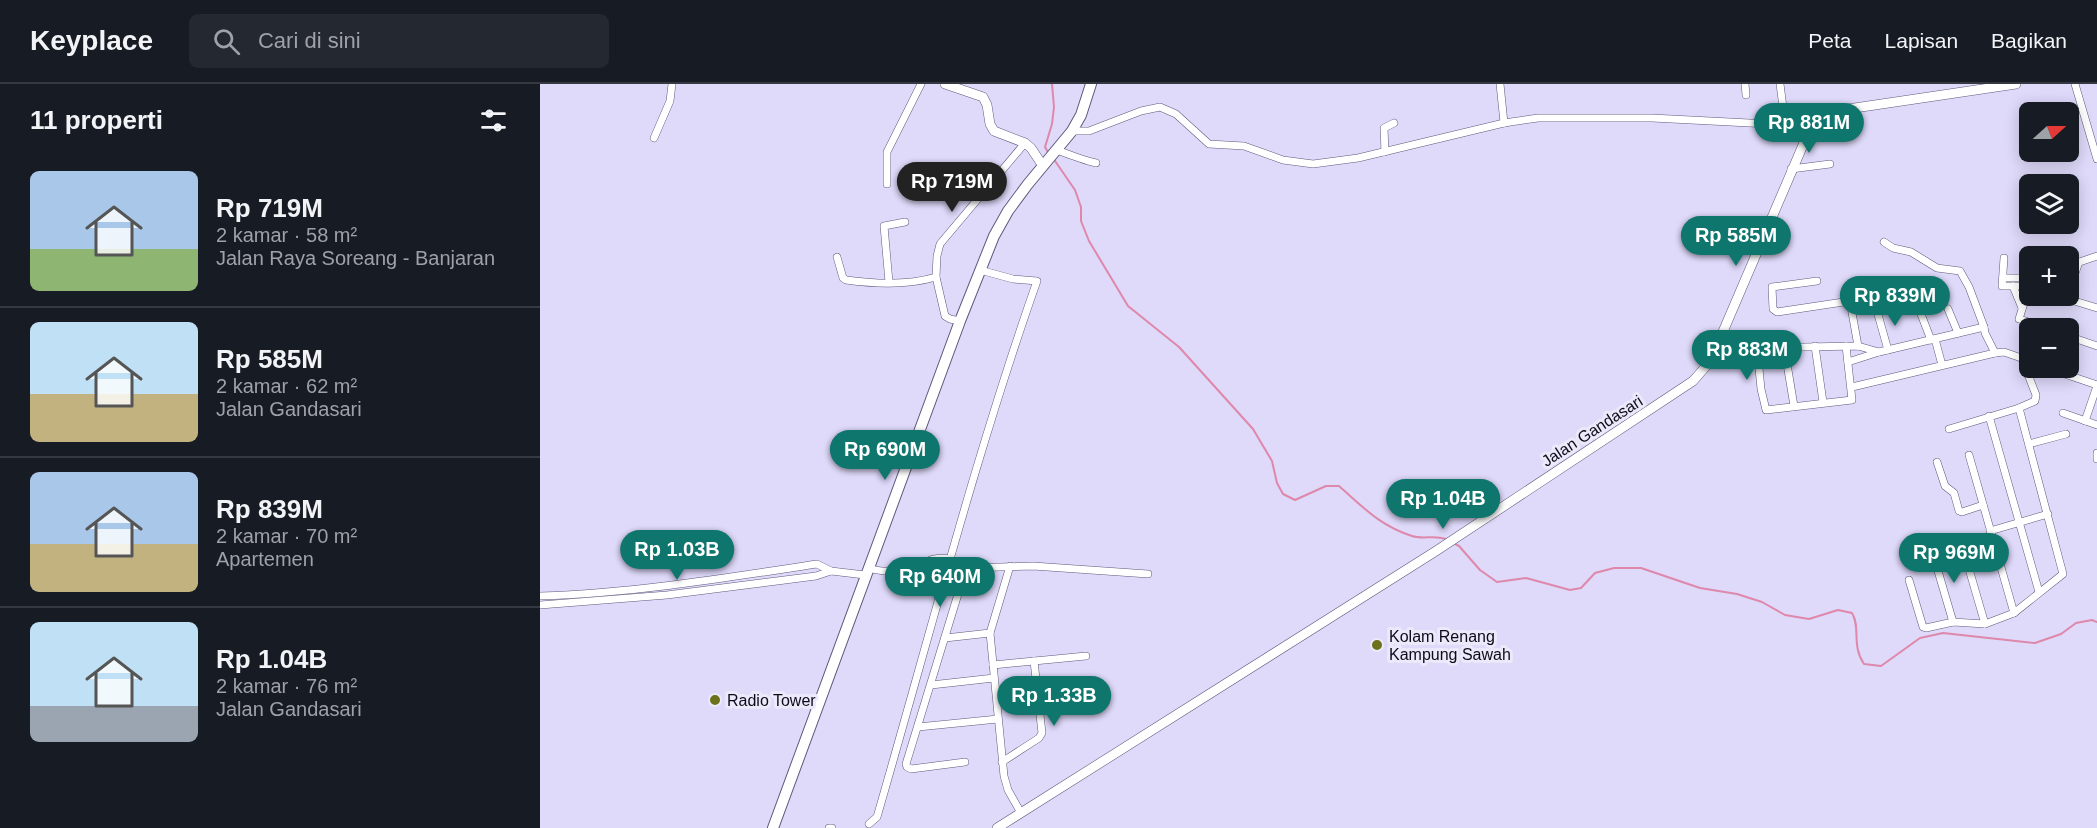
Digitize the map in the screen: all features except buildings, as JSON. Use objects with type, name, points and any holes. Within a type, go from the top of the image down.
[{"type":"main road","points":[[772,828],[960,321],[994,236],[1008,211],[1072,131],[1081,115],[1091,84]]},
{"type":"street","points":[[654,138],[670,101],[672,84]]},
{"type":"street","points":[[887,184],[887,152],[921,84]]},
{"type":"street","points":[[945,84],[982,97],[987,105],[990,124],[994,131],[1025,143],[1045,163]]},
{"type":"street","points":[[1500,84],[1504,123]]},
{"type":"street","points":[[1745,84],[1746,94]]},
{"type":"street","points":[[1780,84],[1785,123]]},
{"type":"street","points":[[1072,131],[1086,132],[1141,111],[1160,107],[1176,114],[1209,144],[1244,146],[1283,160],[1313,164],[1386,152],[1504,123],[1547,117],[1785,123],[1815,117],[1821,113],[2016,84]]},
{"type":"street","points":[[2075,84],[2097,159]]},
{"type":"street","name":"Jalan Gandasari","points":[[997,828],[1436,551],[1693,381],[1708,364],[1815,117]]},
{"type":"street","points":[[1386,152],[1384,128],[1394,123]]},
{"type":"street","points":[[960,321],[950,320],[945,316],[936,277],[940,244],[1025,143]]},
{"type":"street","points":[[1057,151],[1078,156],[1085,161],[1096,162]]},
{"type":"street","points":[[1791,169],[1830,164]]},
{"type":"street","points":[[889,282],[884,226],[905,222]]},
{"type":"street","points":[[1884,242],[1890,247],[1911,252],[1936,268],[1960,271],[1969,286],[1985,333],[1995,353]]},
{"type":"street","points":[[2079,262],[2097,256]]},
{"type":"street","points":[[837,257],[844,279],[889,282],[920,281],[936,277]]},
{"type":"street","points":[[2004,258],[2003,287],[2019,286]]},
{"type":"street","points":[[869,824],[877,817],[1005,372],[1038,281],[1013,279],[981,270]]},
{"type":"street","points":[[2003,278],[2019,278]]},
{"type":"street","points":[[1817,280],[1772,287],[1773,309],[1777,312],[1850,301]]},
{"type":"street","points":[[2013,286],[2022,308],[2020,318]]},
{"type":"street","points":[[1848,290],[1858,346]]},
{"type":"street","points":[[1914,296],[1942,365]]},
{"type":"street","points":[[2079,301],[2097,309]]},
{"type":"street","points":[[1948,309],[1958,333]]},
{"type":"street","points":[[1877,310],[1888,350]]},
{"type":"street","points":[[1848,362],[1984,327]]},
{"type":"street","points":[[1719,340],[1757,348],[1858,346],[1880,352]]},
{"type":"street","points":[[2079,340],[2097,346]]},
{"type":"street","points":[[1784,346],[1794,406]]},
{"type":"street","points":[[1815,346],[1823,402]]},
{"type":"street","points":[[1757,348],[1765,410],[1852,400],[1846,346]]},
{"type":"street","points":[[1852,387],[1995,353],[2004,352],[2019,357]]},
{"type":"street","points":[[1949,429],[2035,401],[2036,395],[2032,378]]},
{"type":"street","points":[[2076,378],[2097,385],[2085,420]]},
{"type":"street","points":[[1909,580],[1923,627],[1953,622],[1985,624],[2014,613],[2063,572],[2019,408]]},
{"type":"street","points":[[2063,413],[2097,424]]},
{"type":"street","points":[[1989,416],[2039,592]]},
{"type":"street","points":[[2029,444],[2066,434]]},
{"type":"street","points":[[2097,453],[2097,459]]},
{"type":"street","points":[[1969,455],[2014,613]]},
{"type":"street","points":[[1937,462],[1944,485],[1953,492],[1959,511],[1983,504]]},
{"type":"street","points":[[1990,531],[2048,514]]},
{"type":"street","points":[[1953,622],[1933,554],[1935,550],[1958,544],[1962,545],[1985,624]]},
{"type":"street","points":[[1965,555],[1995,546]]},
{"type":"street","points":[[540,596],[570,598],[658,595],[816,576],[831,571],[887,572],[909,569],[929,559],[951,559]]},
{"type":"street","points":[[540,605],[570,598],[817,564],[831,571]]},
{"type":"street","points":[[1010,566],[990,633],[1002,762],[1008,790],[1021,813]]},
{"type":"street","points":[[965,762],[911,769],[906,764],[966,568],[1033,566],[1148,574]]},
{"type":"street","points":[[744,575],[746,584]]},
{"type":"street","points":[[657,587],[658,595]]},
{"type":"street","points":[[945,638],[990,633]]},
{"type":"street","points":[[993,665],[1086,656]]},
{"type":"street","points":[[1002,762],[1037,740],[1042,733],[1034,661]]},
{"type":"street","points":[[931,685],[994,678]]},
{"type":"street","points":[[918,727],[998,719]]},
{"type":"waterway","points":[[1049,154],[1045,147],[1054,107],[1052,84]]},
{"type":"waterway","points":[[1053,158],[1075,190],[1081,207],[1081,221],[1089,241],[1128,306],[1179,347],[1253,429],[1272,461],[1277,483],[1283,494],[1295,500],[1326,486],[1339,486],[1372,515],[1390,527],[1416,537],[1439,537],[1448,540]]},
{"type":"waterway","points":[[1453,543],[1459,546],[1480,570],[1497,582],[1526,578],[1570,590],[1581,588],[1595,573],[1614,568],[1641,568],[1700,588],[1737,594],[1762,602],[1785,615],[1809,619],[1838,610],[1852,613],[1856,625],[1858,650],[1864,664],[1881,666],[1920,638],[1943,633],[2035,643],[2061,634],[2076,623],[2092,620],[2097,622]]},
{"type":"place","name":"Kolam Renang Kampung Sawah","points":[[1377,645]]},
{"type":"place","name":"Radio Tower","points":[[715,700]]}]
